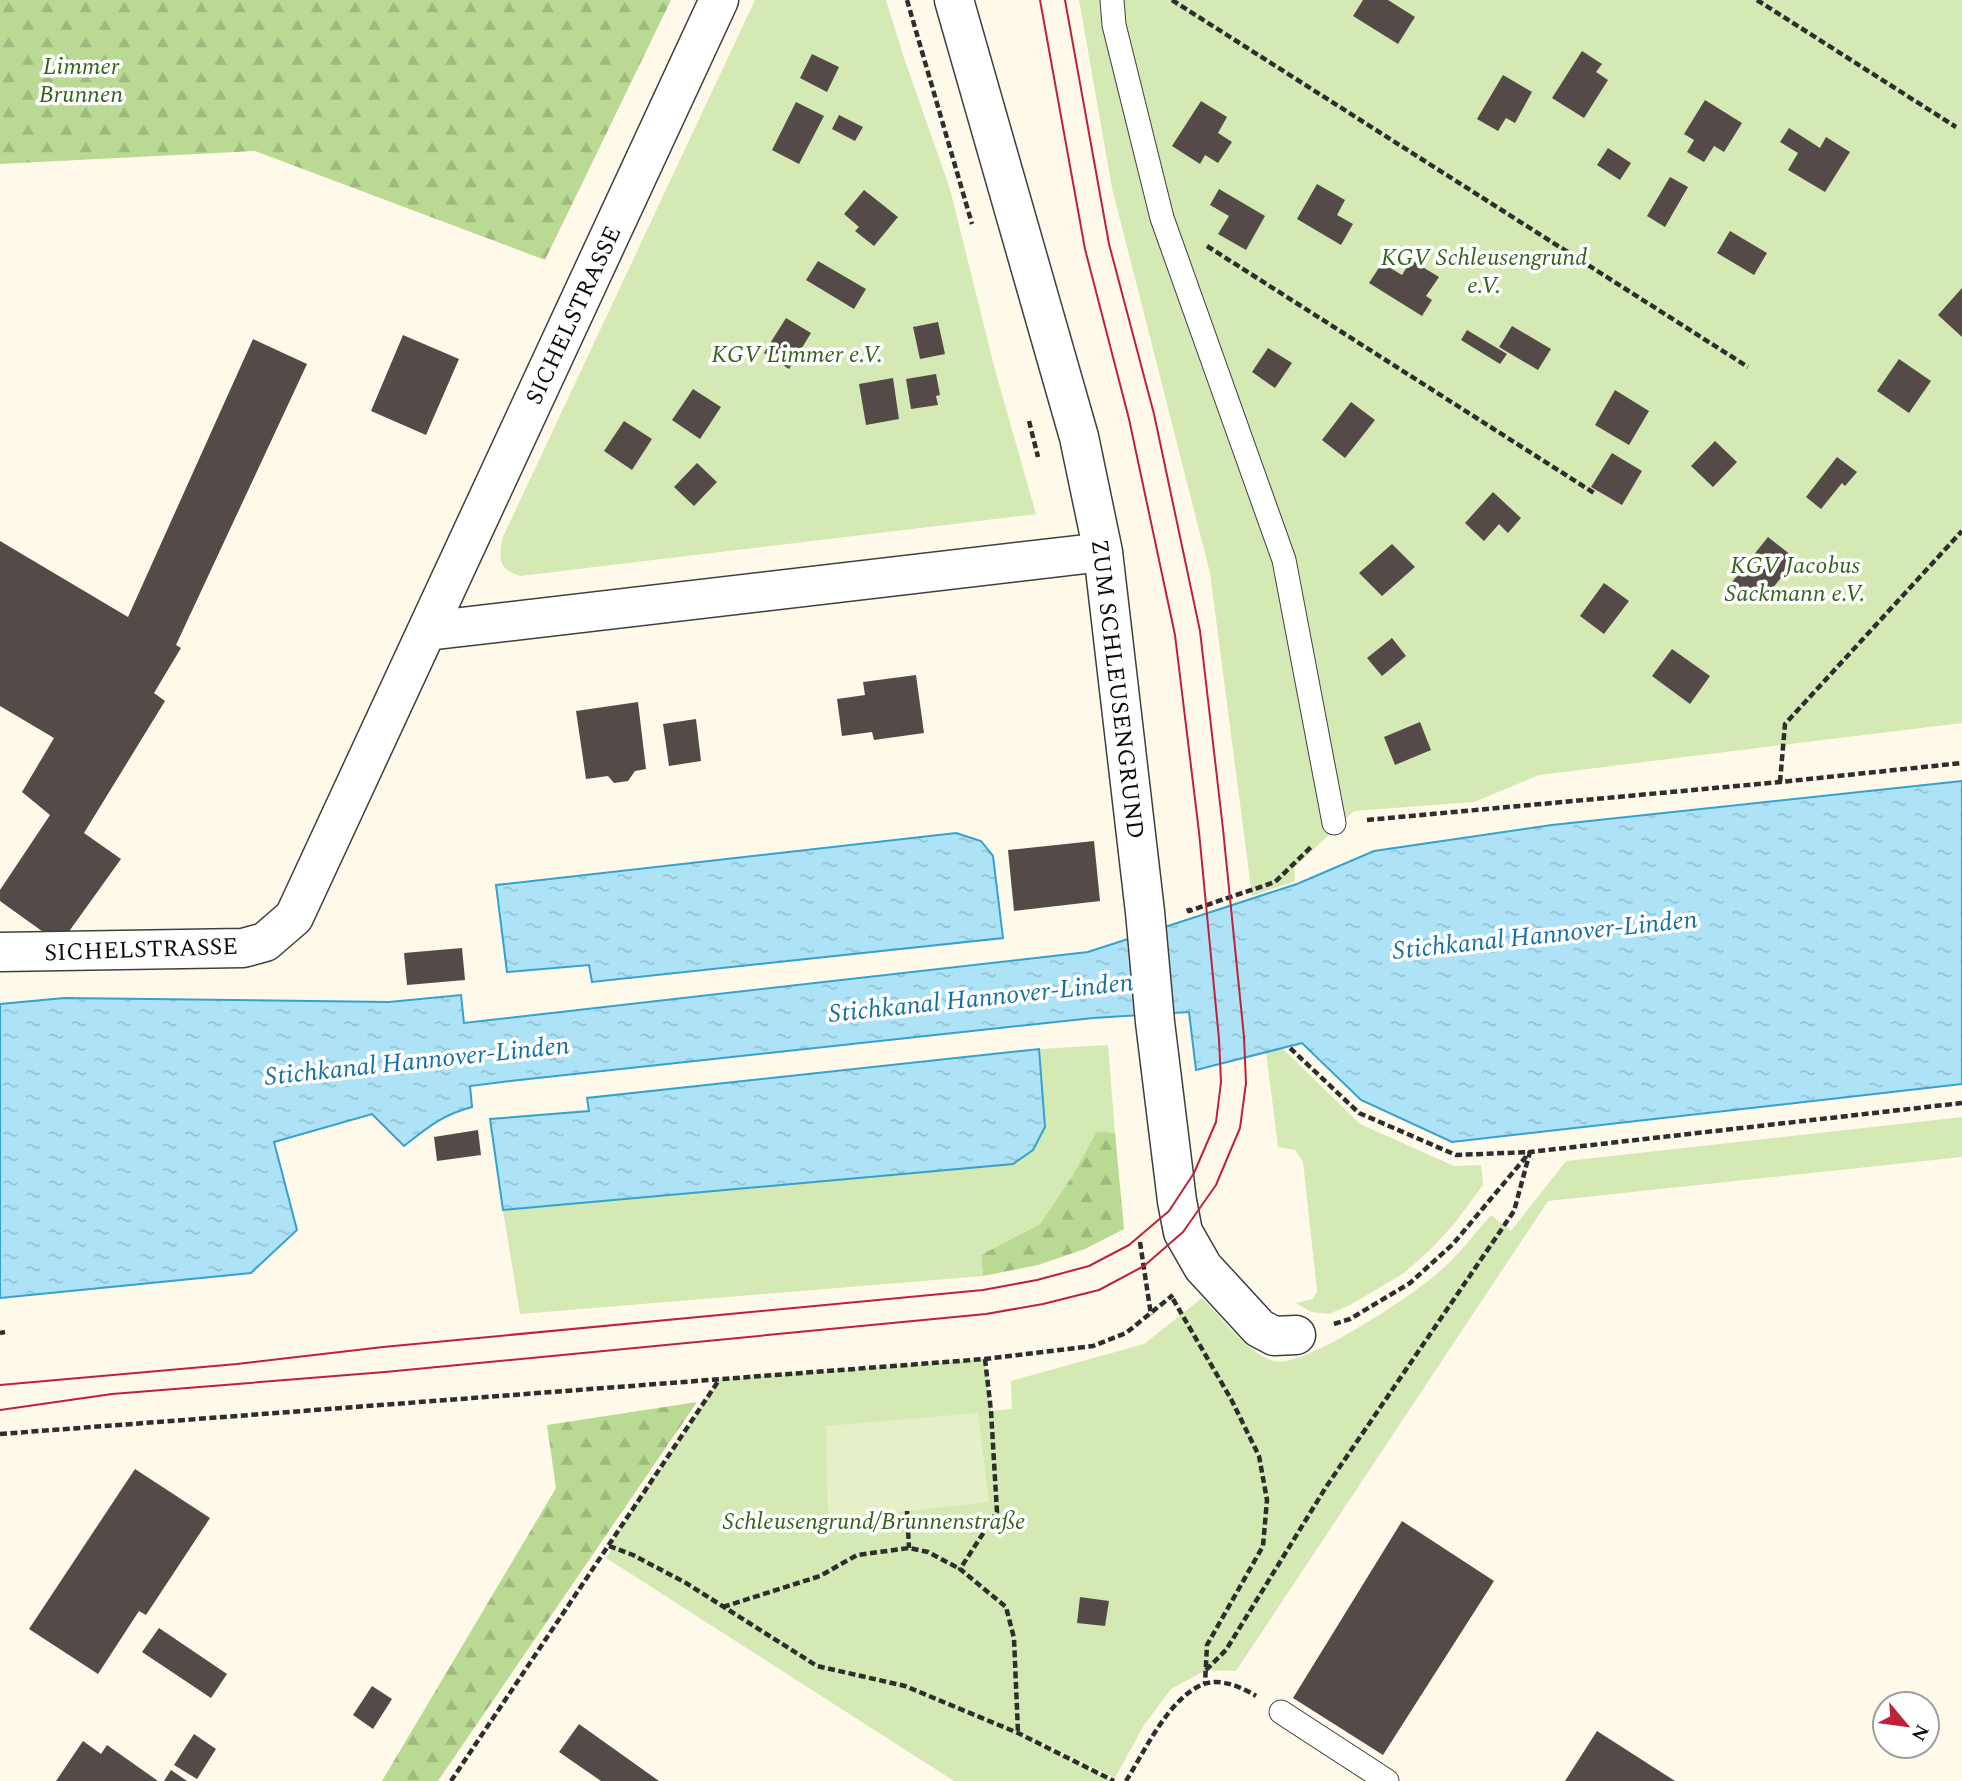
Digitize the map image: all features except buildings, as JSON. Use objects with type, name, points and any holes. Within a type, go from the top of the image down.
[{"type":"street","name":"SICHELSTRASSE","points":[[0,952],[243,948],[265,942],[294,917],[719,0]]},
{"type":"street","name":"ZUM SCHLEUSENGRUND","points":[[954,0],[1079,437],[1103,552],[1145,912],[1155,1022],[1183,1231],[1203,1267],[1259,1328],[1274,1336],[1296,1335]]},
{"type":"street","points":[[426,631],[1103,552]]},
{"type":"lane","points":[[1112,0],[1114,25],[1162,218],[1284,560],[1334,823]]},
{"type":"lane","points":[[1281,1712],[1387,1781]]},
{"type":"path","points":[[907,0],[974,230]]},
{"type":"path","points":[[1172,0],[1748,367]]},
{"type":"path","points":[[1756,0],[1956,128]]},
{"type":"path","points":[[1162,218],[1594,493]]},
{"type":"path","points":[[1027,414],[1041,466]]},
{"type":"path","points":[[1780,782],[1785,724],[1962,531]]},
{"type":"path","points":[[1189,911],[1275,882],[1334,823],[1962,763]]},
{"type":"path","points":[[1289,1047],[1359,1114],[1456,1155],[1530,1152],[1962,1103]]},
{"type":"path","points":[[1296,1335],[1350,1319],[1410,1283],[1453,1244],[1530,1152]]},
{"type":"path","points":[[1206,1670],[1226,1650],[1326,1487],[1514,1212],[1530,1152]]},
{"type":"path","points":[[0,1434],[985,1359],[1093,1346],[1126,1333],[1203,1267]]},
{"type":"path","points":[[1172,1296],[1231,1399],[1259,1456],[1267,1500],[1264,1546],[1207,1645],[1205,1684]]},
{"type":"path","points":[[960,1569],[997,1512],[985,1359]]},
{"type":"path","points":[[450,1781],[720,1380]]},
{"type":"path","points":[[907,1511],[909,1548]]},
{"type":"path","points":[[609,1546],[633,1555],[686,1583],[817,1666],[905,1685],[1018,1733],[1114,1781]]},
{"type":"path","points":[[723,1607],[820,1576],[857,1555],[909,1548],[928,1552],[960,1569],[1006,1607],[1014,1638],[1018,1733]]},
{"type":"path","points":[[1126,1781],[1180,1699],[1205,1684],[1225,1683],[1251,1693],[1281,1712]]},
{"type":"green space","name":"Limmer Brunnen","points":[[0,0],[671,0],[545,260],[255,151],[0,164]]},
{"type":"green space","name":"KGV Limmer e.V.","points":[[755,0],[886,0],[950,189],[995,370],[1036,514],[520,576],[507,570],[502,563],[502,539]]},
{"type":"green space","name":"KGV Schleusengrund e.V.","points":[[1079,0],[1962,0],[1962,723],[1539,775],[1474,802],[1354,811],[1294,868],[1295,881],[1252,896],[1210,573],[1112,188]]},
{"type":"green space","points":[[1108,1045],[1115,1133],[1097,1131],[1073,1175],[1040,1224],[981,1255],[983,1276],[520,1314],[503,1210],[1013,1164],[1045,1127],[1039,1049]]},
{"type":"green space","points":[[1282,1048],[1360,1124],[1454,1166],[1481,1165],[1483,1185],[1431,1249],[1404,1273],[1352,1304],[1329,1314],[1311,1312],[1296,1303],[1313,1299],[1317,1291],[1303,1162],[1295,1150],[1278,1147],[1266,1052]]},
{"type":"green space","name":"Schleusengrund/Brunnenstraße","points":[[1962,1117],[1962,1157],[1548,1201],[1236,1671],[1206,1670],[1171,1689],[1144,1725],[1115,1778],[1035,1741],[1113,1781],[954,1781],[606,1558],[612,1548],[609,1546],[720,1379],[985,1359],[991,1411],[1012,1409],[1011,1381],[1144,1344],[1202,1298],[1254,1351],[1274,1361],[1289,1360],[1333,1342],[1427,1282],[1447,1265],[1491,1215],[1511,1231],[1566,1161]]},
{"type":"green space","points":[[1097,1131],[1115,1133],[1124,1229],[1085,1249],[1038,1265],[983,1276],[981,1255],[1040,1224],[1073,1175]]},
{"type":"green space","points":[[697,1402],[438,1781],[382,1781],[556,1488],[547,1425]]},
{"type":"green space","points":[[978,1413],[989,1502],[828,1517],[826,1426]]},
{"type":"water","name":"Stichkanal Hannover-Linden","points":[[1962,781],[1962,1084],[1452,1142],[1361,1100],[1302,1043],[1196,1070],[1189,1012],[1093,1018],[510,1081],[470,1086],[472,1107],[428,1127],[404,1146],[372,1114],[274,1142],[297,1230],[251,1273],[0,1298],[0,1004],[64,998],[389,1002],[461,995],[464,1023],[1088,952],[1297,884],[1374,851],[1552,825]]},
{"type":"water","points":[[956,833],[981,841],[993,856],[1003,938],[592,982],[589,965],[507,972],[496,885]]},
{"type":"water","points":[[1039,1049],[1045,1127],[1033,1150],[1013,1164],[503,1210],[490,1119],[589,1111],[587,1098]]},
{"type":"tram line","points":[[0,1385],[983,1290],[1037,1280],[1089,1266],[1129,1245],[1169,1211],[1194,1173],[1216,1122],[1221,1082],[1199,832],[1175,635],[1129,419],[1085,249],[1040,0]]},
{"type":"tram line","points":[[0,1410],[112,1394],[385,1372],[986,1314],[1099,1290],[1144,1266],[1183,1232],[1216,1185],[1240,1128],[1246,1083],[1244,1037],[1200,631],[1154,414],[1109,244],[1065,0]]},
{"type":"park label","name":"KGV Jacobus Sackmann e.V.","points":[[1795,579]]}]
